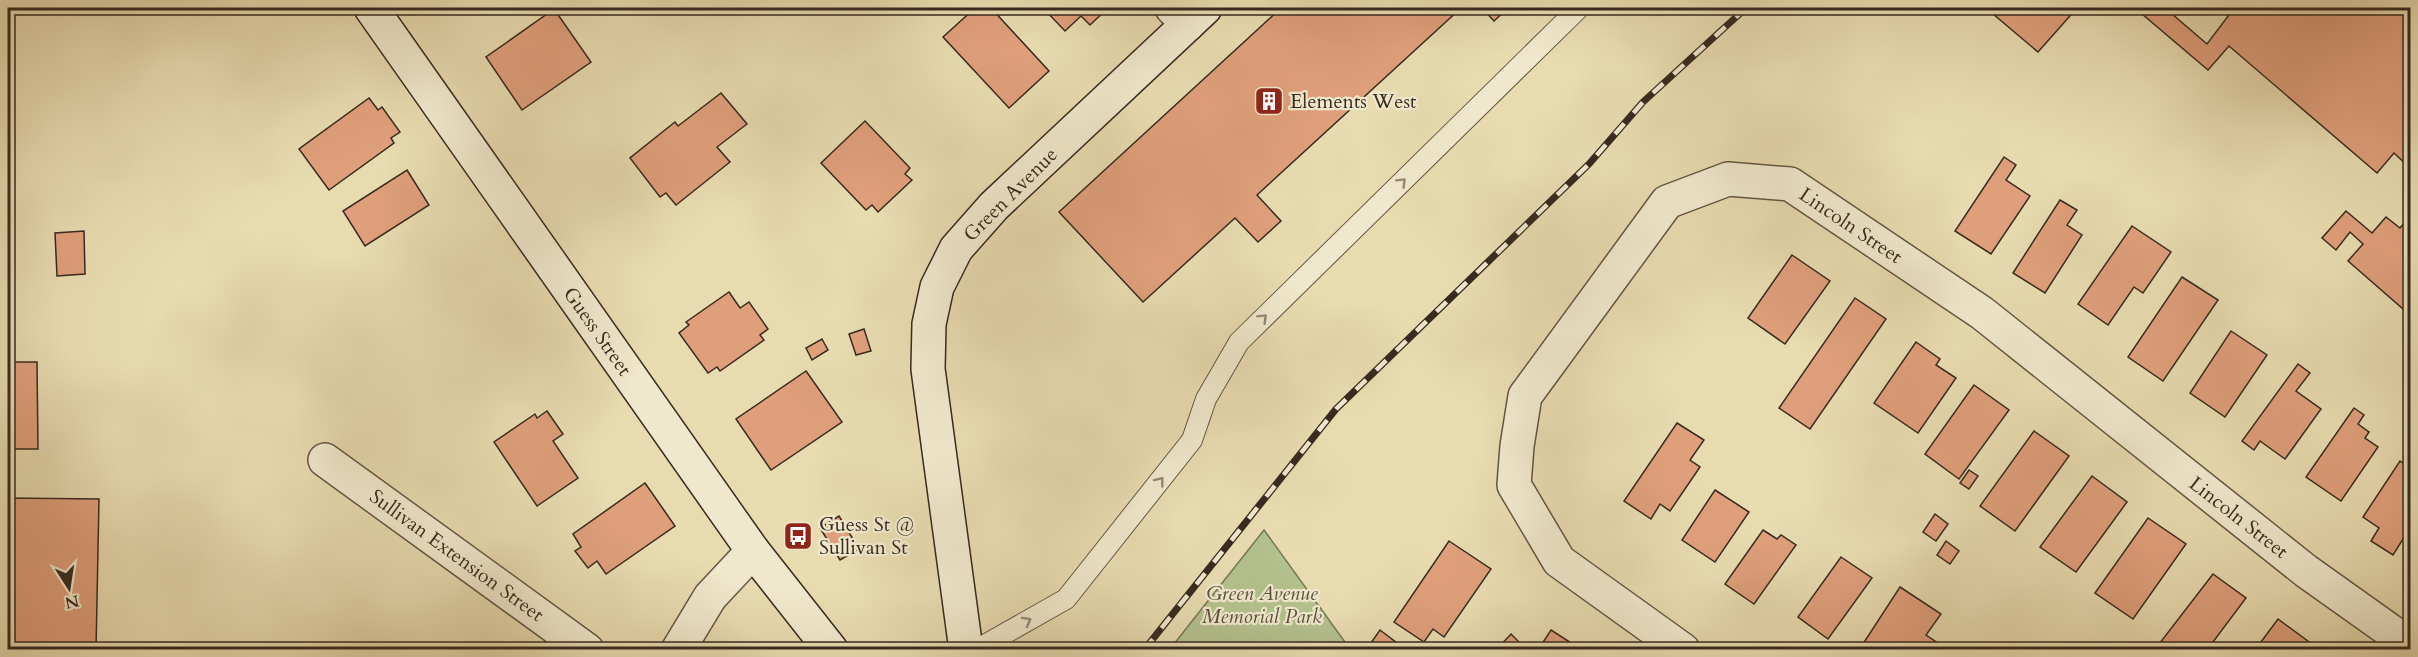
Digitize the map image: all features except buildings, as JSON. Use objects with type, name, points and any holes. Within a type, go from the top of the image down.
[{"type":"street","name":"Guess Street","points":[[371,8],[753,551],[831,650]]},
{"type":"street","name":"Green Avenue","points":[[966,650],[928,369],[929,324],[937,287],[956,249],[994,206],[1188,13]]},
{"type":"street","name":"Lincoln Street","points":[[1683,650],[1558,561],[1514,484],[1516,446],[1525,396],[1667,202],[1728,178],[1790,184],[1982,313],[2306,571],[2410,645]]},
{"type":"street","name":"Sullivan Extension Street","points":[[325,460],[587,650]]},
{"type":"street","points":[[678,650],[710,597],[753,551]]},
{"type":"lane","points":[[976,650],[1066,599],[1192,440],[1206,399],[1239,342],[1579,8]]},
{"type":"green space","name":"Green Avenue Memorial Park","points":[[1264,530],[1350,649],[1170,649]]},
{"type":"railway","points":[[1144,650],[1336,409],[1589,164],[1643,102],[1746,8]]},
{"type":"place","name":"Elements West","points":[[1269,101]]},
{"type":"place","name":"Guess St @ Sullivan St","points":[[798,536]]}]
